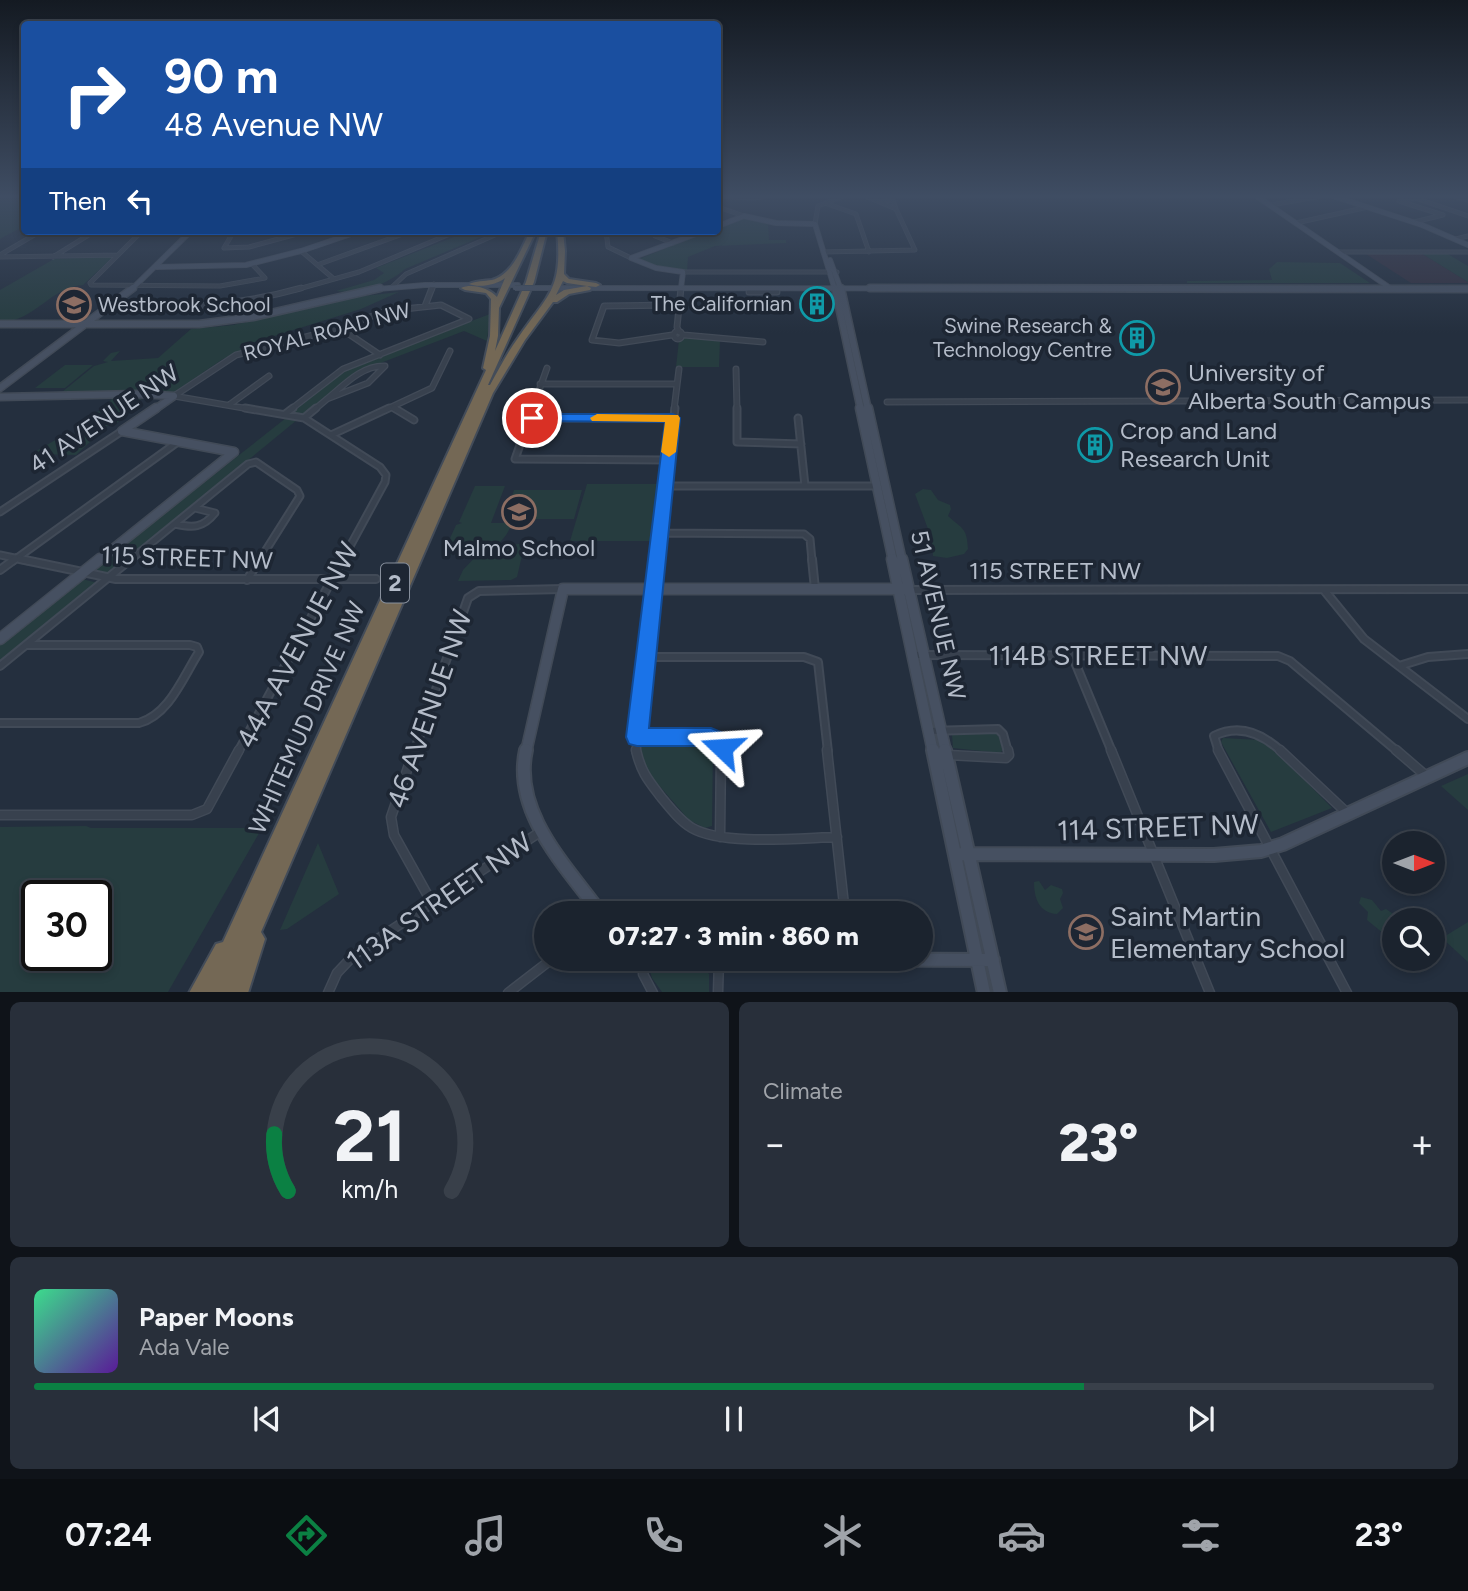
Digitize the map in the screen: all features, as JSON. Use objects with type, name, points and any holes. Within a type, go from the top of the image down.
[{"type":"highway","points":[[484,394],[496,313],[505,286],[528,241]]},
{"type":"highway","name":"WHITEMUD DRIVE NW","points":[[484,394],[530,282],[541,241]]},
{"type":"highway","name":"WHITEMUD DRIVE NW","points":[[225,992],[266,886],[536,282],[547,241]]},
{"type":"highway","points":[[549,304],[563,254],[561,241]]},
{"type":"highway","points":[[473,284],[503,278],[517,262]]},
{"type":"highway","points":[[555,284],[565,281],[596,285]]},
{"type":"highway","points":[[465,288],[493,294],[496,313]]},
{"type":"highway","points":[[484,394],[549,304],[567,292],[587,288]]},
{"type":"highway","points":[[198,992],[266,886]]},
{"type":"highway","points":[[239,992],[266,886]]},
{"type":"highway","name":"WHITEMUD DRIVE NW","points":[[209,992],[266,886]]},
{"type":"main road","points":[[0,393],[136,286],[181,241]]},
{"type":"main road","points":[[157,267],[233,267],[330,241]]},
{"type":"main road","points":[[631,258],[677,241]]},
{"type":"main road","points":[[820,241],[833,273]]},
{"type":"main road","points":[[1322,241],[1388,287]]},
{"type":"main road","points":[[631,258],[658,268],[683,272],[681,287]]},
{"type":"main road","name":"51 AVENUE NW","points":[[833,273],[936,731],[962,854],[985,992]]},
{"type":"main road","points":[[0,326],[221,322],[353,292],[473,284],[505,286]]},
{"type":"main road","points":[[433,286],[465,288],[555,284],[587,288],[819,288],[847,293],[858,288]]},
{"type":"main road","points":[[596,285],[839,291],[1388,287]]},
{"type":"main road","points":[[839,291],[858,288],[1468,287]]},
{"type":"main road","points":[[0,326],[102,328],[219,325],[391,288]]},
{"type":"main road","points":[[0,393],[78,335],[85,326]]},
{"type":"main road","points":[[69,327],[72,331],[69,337]]},
{"type":"main road","points":[[78,335],[102,328]]},
{"type":"main road","points":[[0,393],[174,396]]},
{"type":"main road","name":"41 AVENUE NW","points":[[122,431],[174,396]]},
{"type":"main road","points":[[0,639],[234,453],[122,431]]},
{"type":"main road","points":[[563,589],[522,770],[522,787],[528,806],[542,830],[592,901]]},
{"type":"main road","name":"115 STREET NW","points":[[563,589],[904,589]]},
{"type":"main road","name":"114 STREET NW","points":[[962,854],[1228,855],[1270,848],[1468,758]]},
{"type":"main road","name":"51 AVENUE NW","points":[[962,854],[1000,992]]},
{"type":"main road","points":[[933,960],[993,960]]},
{"type":"street","points":[[0,256],[24,241]]},
{"type":"street","points":[[52,257],[78,241]]},
{"type":"street","points":[[132,241],[90,283],[220,286],[266,278],[252,264]]},
{"type":"street","points":[[229,241],[224,248],[252,247],[272,241]]},
{"type":"street","points":[[317,265],[383,241]]},
{"type":"street","points":[[109,308],[193,308],[263,299],[394,259],[434,241]]},
{"type":"street","points":[[391,288],[400,277],[480,241]]},
{"type":"street","points":[[606,241],[606,246],[631,258]]},
{"type":"street","points":[[669,241],[673,243]]},
{"type":"street","points":[[865,241],[869,252]]},
{"type":"street","points":[[823,252],[914,251],[910,241]]},
{"type":"street","points":[[301,251],[334,279]]},
{"type":"street","points":[[1338,252],[1468,252]]},
{"type":"street","points":[[0,256],[118,255]]},
{"type":"street","points":[[683,272],[833,273]]},
{"type":"street","name":"ROYAL ROAD NW","points":[[425,306],[433,286]]},
{"type":"street","points":[[681,287],[677,327],[681,333]]},
{"type":"street","points":[[749,292],[777,292]]},
{"type":"street","points":[[679,305],[604,306],[593,342],[617,342],[681,333],[763,342]]},
{"type":"street","name":"ROYAL ROAD NW","points":[[229,359],[340,328],[388,311],[425,306],[446,307],[469,319],[344,369],[285,414]]},
{"type":"street","points":[[340,328],[380,355]]},
{"type":"street","points":[[174,396],[304,418],[331,435],[433,387],[450,352]]},
{"type":"street","name":"41 AVENUE NW","points":[[174,396],[229,359]]},
{"type":"street","points":[[304,418],[327,399],[359,373],[377,365],[385,366],[373,379],[327,399]]},
{"type":"street","points":[[547,368],[515,458],[668,460]]},
{"type":"street","points":[[678,369],[637,737],[636,756],[641,771],[689,826],[701,833],[720,836],[837,837]]},
{"type":"street","points":[[736,369],[735,439],[738,443],[801,444]]},
{"type":"street","points":[[229,405],[270,376]]},
{"type":"street","points":[[540,384],[677,384]]},
{"type":"street","points":[[887,402],[1468,400]]},
{"type":"street","points":[[392,407],[414,420]]},
{"type":"street","points":[[527,418],[673,418]]},
{"type":"street","points":[[798,418],[805,486]]},
{"type":"street","name":"41 AVENUE NW","points":[[0,512],[122,431]]},
{"type":"street","name":"44A AVENUE NW","points":[[0,815],[192,815],[204,812],[211,804],[383,486],[386,475],[380,467],[331,435]]},
{"type":"street","points":[[0,570],[179,441]]},
{"type":"street","points":[[0,666],[252,462],[261,464],[297,490],[300,496],[247,580]]},
{"type":"street","points":[[665,486],[880,486]]},
{"type":"street","points":[[175,524],[203,527],[215,513],[195,508]]},
{"type":"street","points":[[660,533],[806,535],[810,539],[815,589]]},
{"type":"street","name":"115 STREET NW","points":[[0,555],[108,578],[376,579]]},
{"type":"street","name":"115 STREET NW","points":[[475,592],[563,589]]},
{"type":"street","name":"115 STREET NW","points":[[904,589],[1468,589]]},
{"type":"street","points":[[1324,590],[1360,634],[1468,719]]},
{"type":"street","name":"46 AVENUE NW","points":[[432,903],[394,835],[391,817],[468,598],[475,592]]},
{"type":"street","points":[[0,723],[139,723],[153,719],[198,656],[198,648],[190,645],[26,645]]},
{"type":"street","points":[[1399,666],[1437,655],[1468,654]]},
{"type":"street","name":"114B STREET NW","points":[[919,655],[1282,657],[1427,777]]},
{"type":"street","points":[[1072,655],[1210,992]]},
{"type":"street","points":[[646,657],[804,657],[816,660],[820,668],[844,901]]},
{"type":"street","points":[[936,731],[998,729],[1003,734],[1009,755],[1006,758],[940,754]]},
{"type":"street","points":[[1347,992],[1215,744],[1214,736],[1221,732],[1262,735],[1275,744],[1348,814]]},
{"type":"street","points":[[637,737],[705,737],[718,740],[722,754],[720,836]]},
{"type":"street","name":"113A STREET NW","points":[[328,992],[337,972],[355,954],[542,830]]},
{"type":"street","points":[[508,992],[536,971]]},
{"type":"street","points":[[644,971],[643,974],[653,992]]},
{"type":"street","points":[[718,992],[719,971]]},
{"type":"shaded area","points":[[1421,253],[1468,283],[1411,283],[1366,254]]},
{"type":"green space","points":[[443,241],[471,241],[405,269],[373,287],[336,291],[374,280],[384,273],[376,268]]},
{"type":"green space","points":[[683,241],[786,241],[715,246],[688,257],[687,271],[660,267],[639,259]]},
{"type":"green space","points":[[1421,253],[1446,253],[1468,266],[1468,282]]},
{"type":"green space","points":[[114,256],[83,285],[61,292],[23,316],[0,322],[0,290],[54,259]]},
{"type":"green space","points":[[1277,262],[1340,263],[1370,283],[1187,283],[1272,280],[1269,269]]},
{"type":"green space","points":[[399,292],[361,309],[239,347],[243,351],[223,359],[173,393],[62,392],[94,366],[108,362],[103,361],[111,353],[120,351],[111,361],[158,358],[191,329],[233,325],[355,297]]},
{"type":"green space","points":[[490,314],[487,341],[464,331],[365,369],[306,414],[292,413],[345,369]]},
{"type":"green space","points":[[688,337],[720,340],[719,367],[676,367],[679,340]]},
{"type":"green space","points":[[65,365],[93,365],[65,388],[35,388]]},
{"type":"green space","points":[[112,399],[142,399],[114,426],[82,426]]},
{"type":"green space","points":[[286,418],[297,420],[112,572],[104,574],[92,571]]},
{"type":"green space","points":[[104,429],[76,455],[31,454],[64,435]]},
{"type":"green space","points":[[587,484],[659,484],[651,541],[570,541]]},
{"type":"green space","points":[[475,486],[505,486],[491,523],[512,523],[509,531],[492,548],[525,543],[517,577],[511,580],[458,581],[463,570],[481,551],[442,556],[456,525],[462,523],[459,522]]},
{"type":"green space","points":[[923,489],[931,490],[938,500],[950,505],[948,516],[963,529],[966,536],[968,549],[964,554],[947,558],[933,556],[931,537],[915,494]]},
{"type":"green space","points":[[514,490],[582,490],[574,519],[504,519]]},
{"type":"green space","points":[[82,579],[98,583],[0,663],[0,642]]},
{"type":"green space","points":[[995,732],[1003,750],[1000,753],[953,748],[952,735]]},
{"type":"green space","points":[[1223,738],[1260,740],[1272,747],[1332,808],[1271,832],[1221,742]]},
{"type":"green space","points":[[710,743],[713,746],[712,826],[705,828],[689,820],[643,767],[639,756],[642,744]]},
{"type":"green space","points":[[1468,774],[1468,810],[1441,786]]},
{"type":"green space","points":[[0,827],[262,828],[168,992],[0,992]]},
{"type":"green space","points":[[318,843],[339,894],[287,929],[280,930]]},
{"type":"green space","points":[[1039,881],[1045,890],[1051,885],[1062,889],[1060,899],[1063,908],[1057,914],[1046,911],[1039,904],[1034,882]]},
{"type":"green space","points":[[1361,897],[1372,900],[1382,911],[1382,932],[1367,920],[1368,912],[1359,903]]},
{"type":"green space","points":[[1468,922],[1468,962],[1445,941],[1445,936]]},
{"type":"green space","points":[[650,971],[707,971],[709,992],[662,992]]},
{"type":"slow traffic","points":[[597,418],[673,418],[669,452]]},
{"type":"place","name":"The Californian","points":[[817,304]]},
{"type":"place","name":"Westbrook School","points":[[74,305]]},
{"type":"place","name":"Swine Research & Technology Centre","points":[[1137,338]]},
{"type":"place","name":"University of Alberta South Campus","points":[[1163,387]]},
{"type":"place","name":"Crop and Land Research Unit","points":[[1095,445]]},
{"type":"place","name":"Malmo School","points":[[519,512]]},
{"type":"place","name":"Saint Martin Elementary School","points":[[1086,932]]},
{"type":"route","points":[[532,418],[673,418],[637,737],[711,737],[718,740],[722,748]]}]
